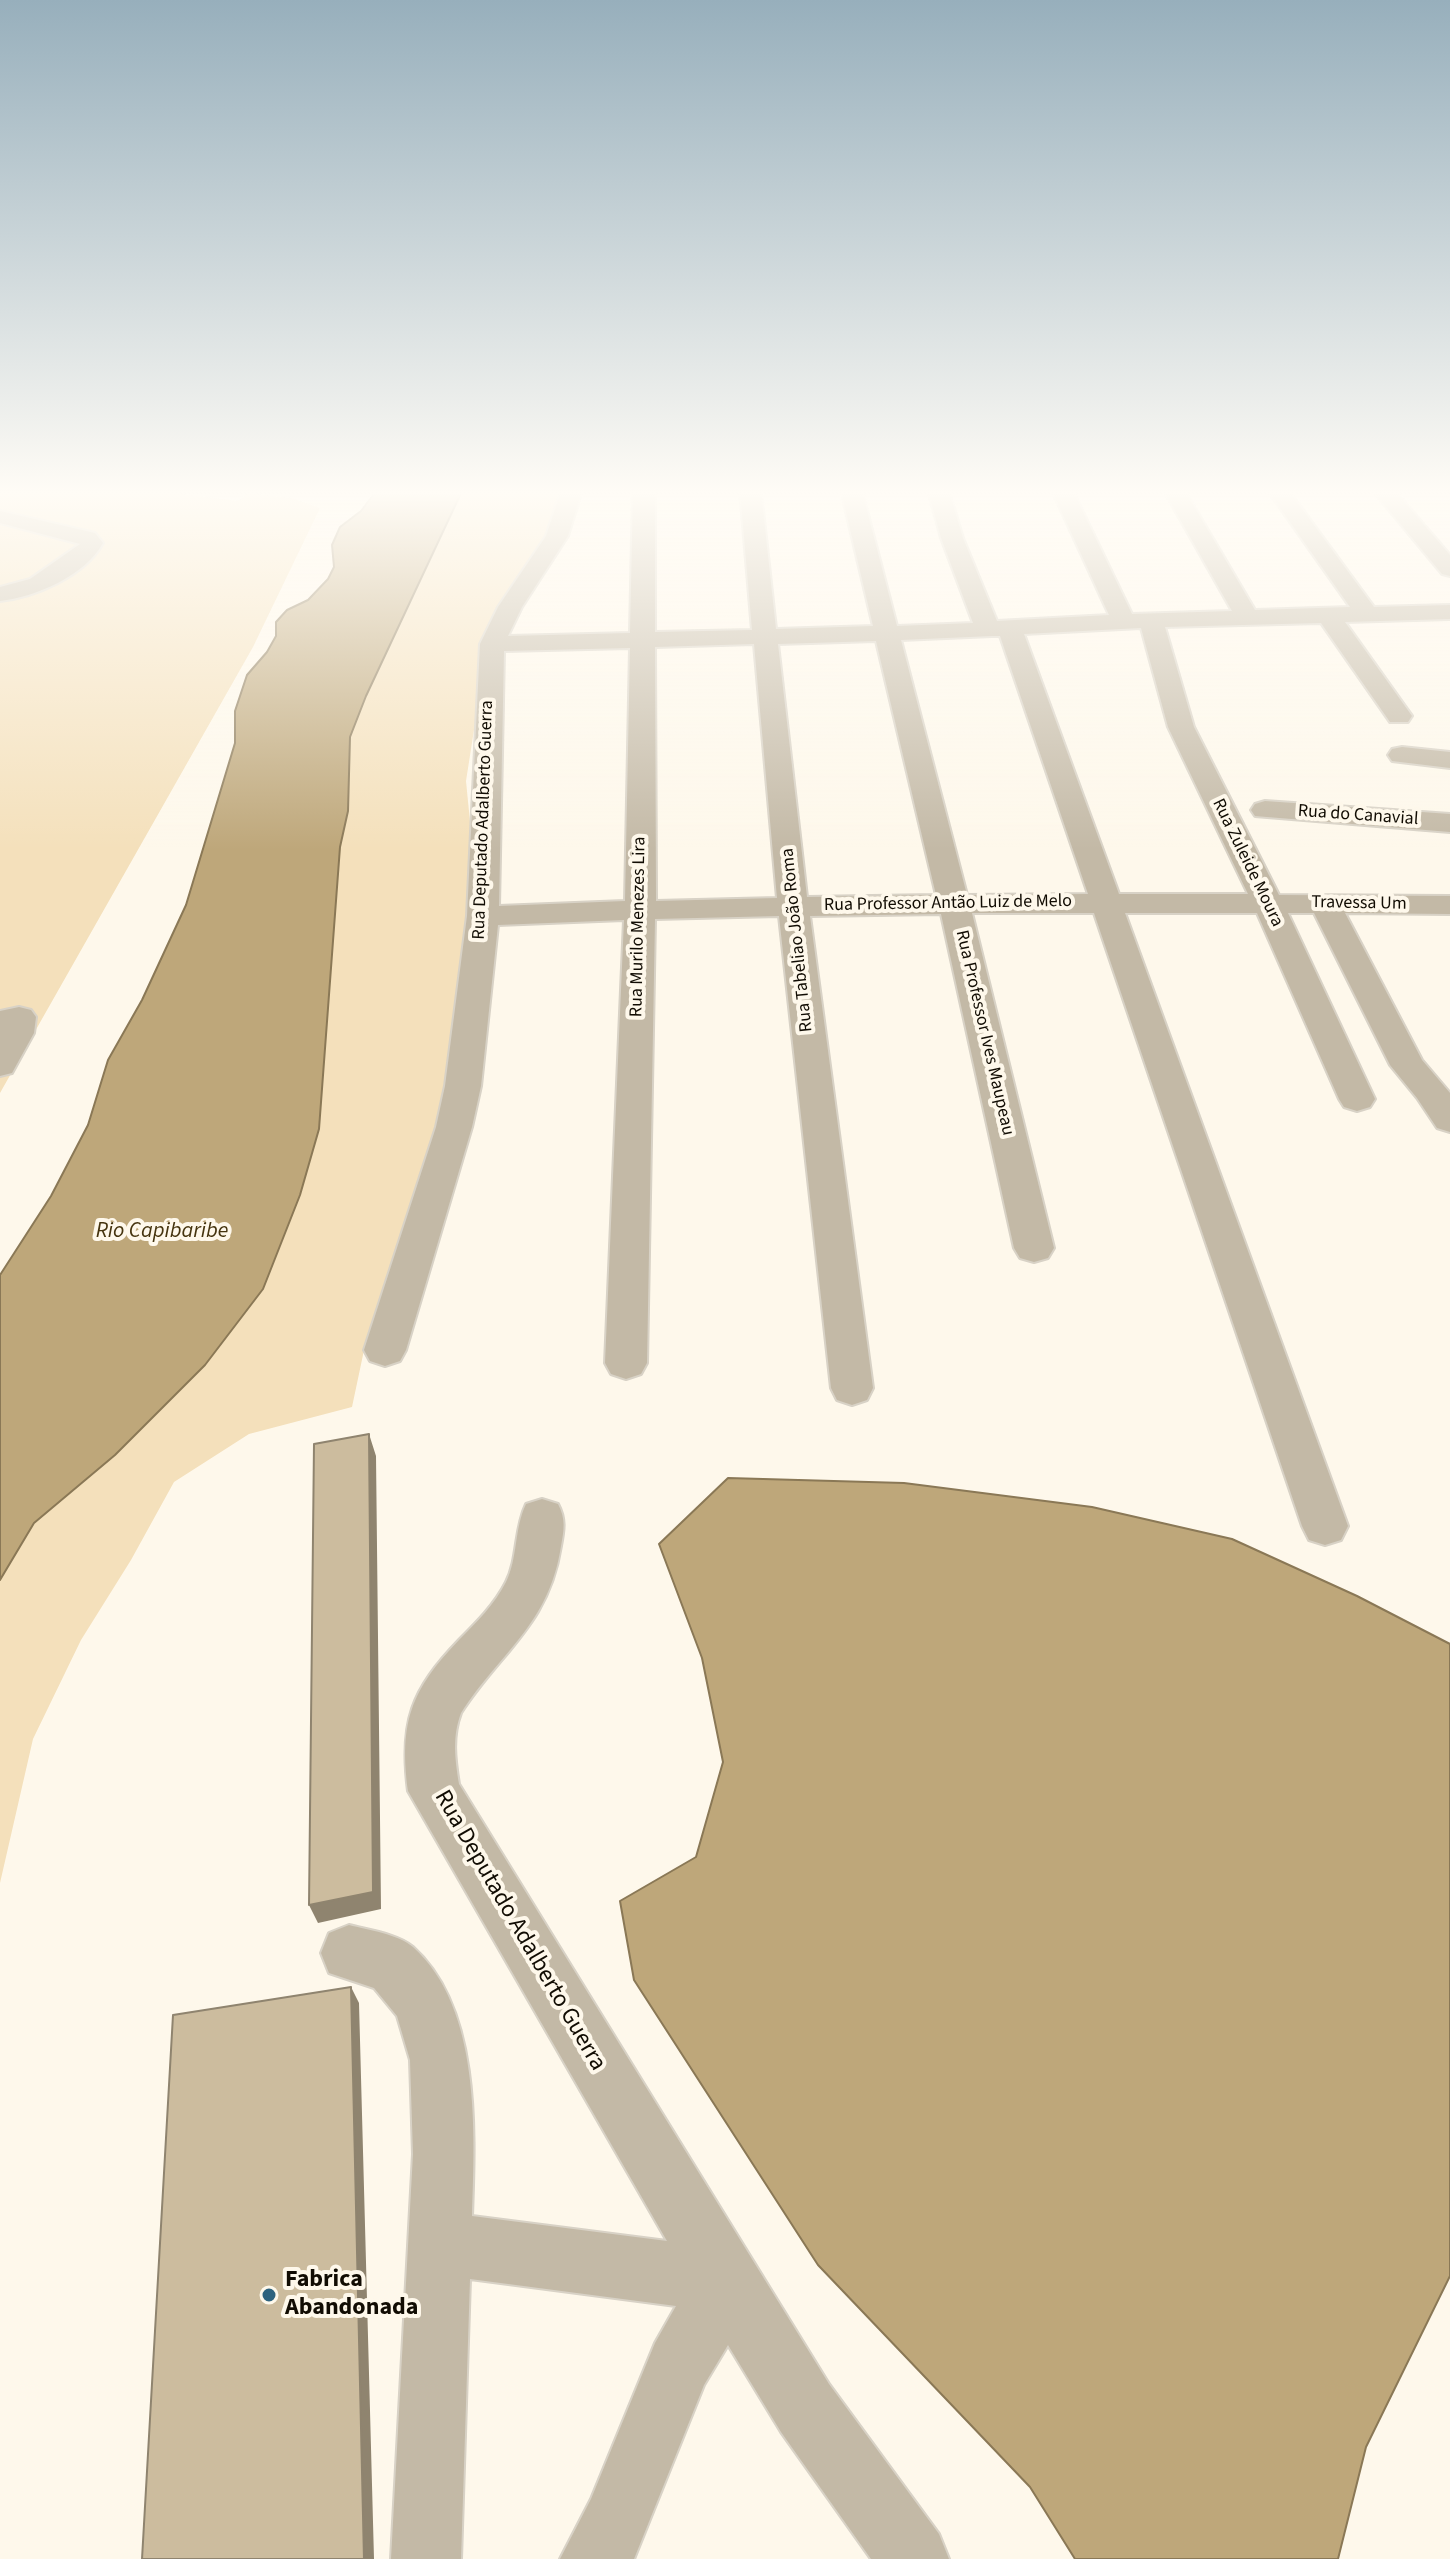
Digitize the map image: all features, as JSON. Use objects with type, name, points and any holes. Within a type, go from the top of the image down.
[{"type":"street","name":"Rua Deputado Adalberto Guerra","points":[[385,1350],[454,1127],[463,1086],[483,916],[492,644],[508,610]]},
{"type":"street","name":"Rua Murilo Menezes Lira","points":[[626,1363],[640,909],[644,610]]},
{"type":"street","name":"Rua Tabeliao João Roma","points":[[763,610],[793,906],[852,1388]]},
{"type":"street","name":"Rua Professor Ives Maupeau","points":[[881,610],[1034,1248]]},
{"type":"street","points":[[989,610],[1109,902],[1325,1526]]},
{"type":"street","name":"Rua Zuleide Moura","points":[[1131,610],[1181,727],[1268,903],[1357,1099]]},
{"type":"street","points":[[1244,610],[1248,618]]},
{"type":"street","points":[[492,644],[1450,612]]},
{"type":"street","points":[[1328,615],[1399,716]]},
{"type":"street","points":[[1402,755],[1450,760]]},
{"type":"street","name":"Rua do Canavial","points":[[1265,810],[1450,823]]},
{"type":"street","name":"Rua Professor Antão Luiz de Melo","points":[[483,916],[793,906],[1268,903]]},
{"type":"street","name":"Travessa Um","points":[[1268,903],[1450,905]]},
{"type":"street","points":[[1325,904],[1407,1065],[1430,1090],[1450,1120]]},
{"type":"street","points":[[0,1021],[19,1017],[17,1033],[0,1065]]},
{"type":"street","name":"Rua Deputado Adalberto Guerra","points":[[542,1518],[537,1555],[524,1594],[501,1627],[443,1692],[428,1727],[427,1759],[434,1791],[730,2288],[805,2408],[914,2559]]},
{"type":"street","points":[[349,1953],[391,1965],[421,2000],[439,2060],[444,2154],[426,2559]]},
{"type":"street","points":[[440,2243],[730,2288],[700,2327],[678,2366],[616,2523],[595,2559]]},
{"type":"shaded area","points":[[0,610],[271,610],[253,647],[0,1093]]},
{"type":"shaded area","points":[[406,610],[497,610],[491,621],[466,781],[473,852],[471,927],[433,1168],[367,1336],[352,1407],[249,1434],[174,1482],[131,1560],[81,1640],[33,1739],[0,1883],[0,1580],[34,1523],[319,1129],[340,847],[348,811],[350,737]]},
{"type":"water","name":"Rio Capibaribe","points":[[287,610],[406,610],[350,737],[348,811],[340,847],[319,1129],[300,1195],[263,1289],[205,1365],[115,1455],[34,1523],[0,1580],[0,1275],[51,1196],[88,1125],[108,1060],[142,1000],[186,905],[235,743],[235,711],[247,675],[276,636],[276,622]]},
{"type":"water","points":[[728,1478],[904,1483],[1092,1507],[1232,1539],[1357,1596],[1450,1644],[1450,2276],[1366,2447],[1338,2559],[1075,2559],[1030,2487],[818,2265],[634,1980],[620,1901],[696,1857],[723,1762],[702,1658],[659,1544]]},
{"type":"building","points":[[369,1434],[373,1892],[309,1905],[314,1444]]},
{"type":"building","name":"Fabrica Abandonada","points":[[351,1987],[364,2559],[142,2559],[173,2015]]},
{"type":"place","name":"Fabrica Abandonada","points":[[269,2295]]}]
